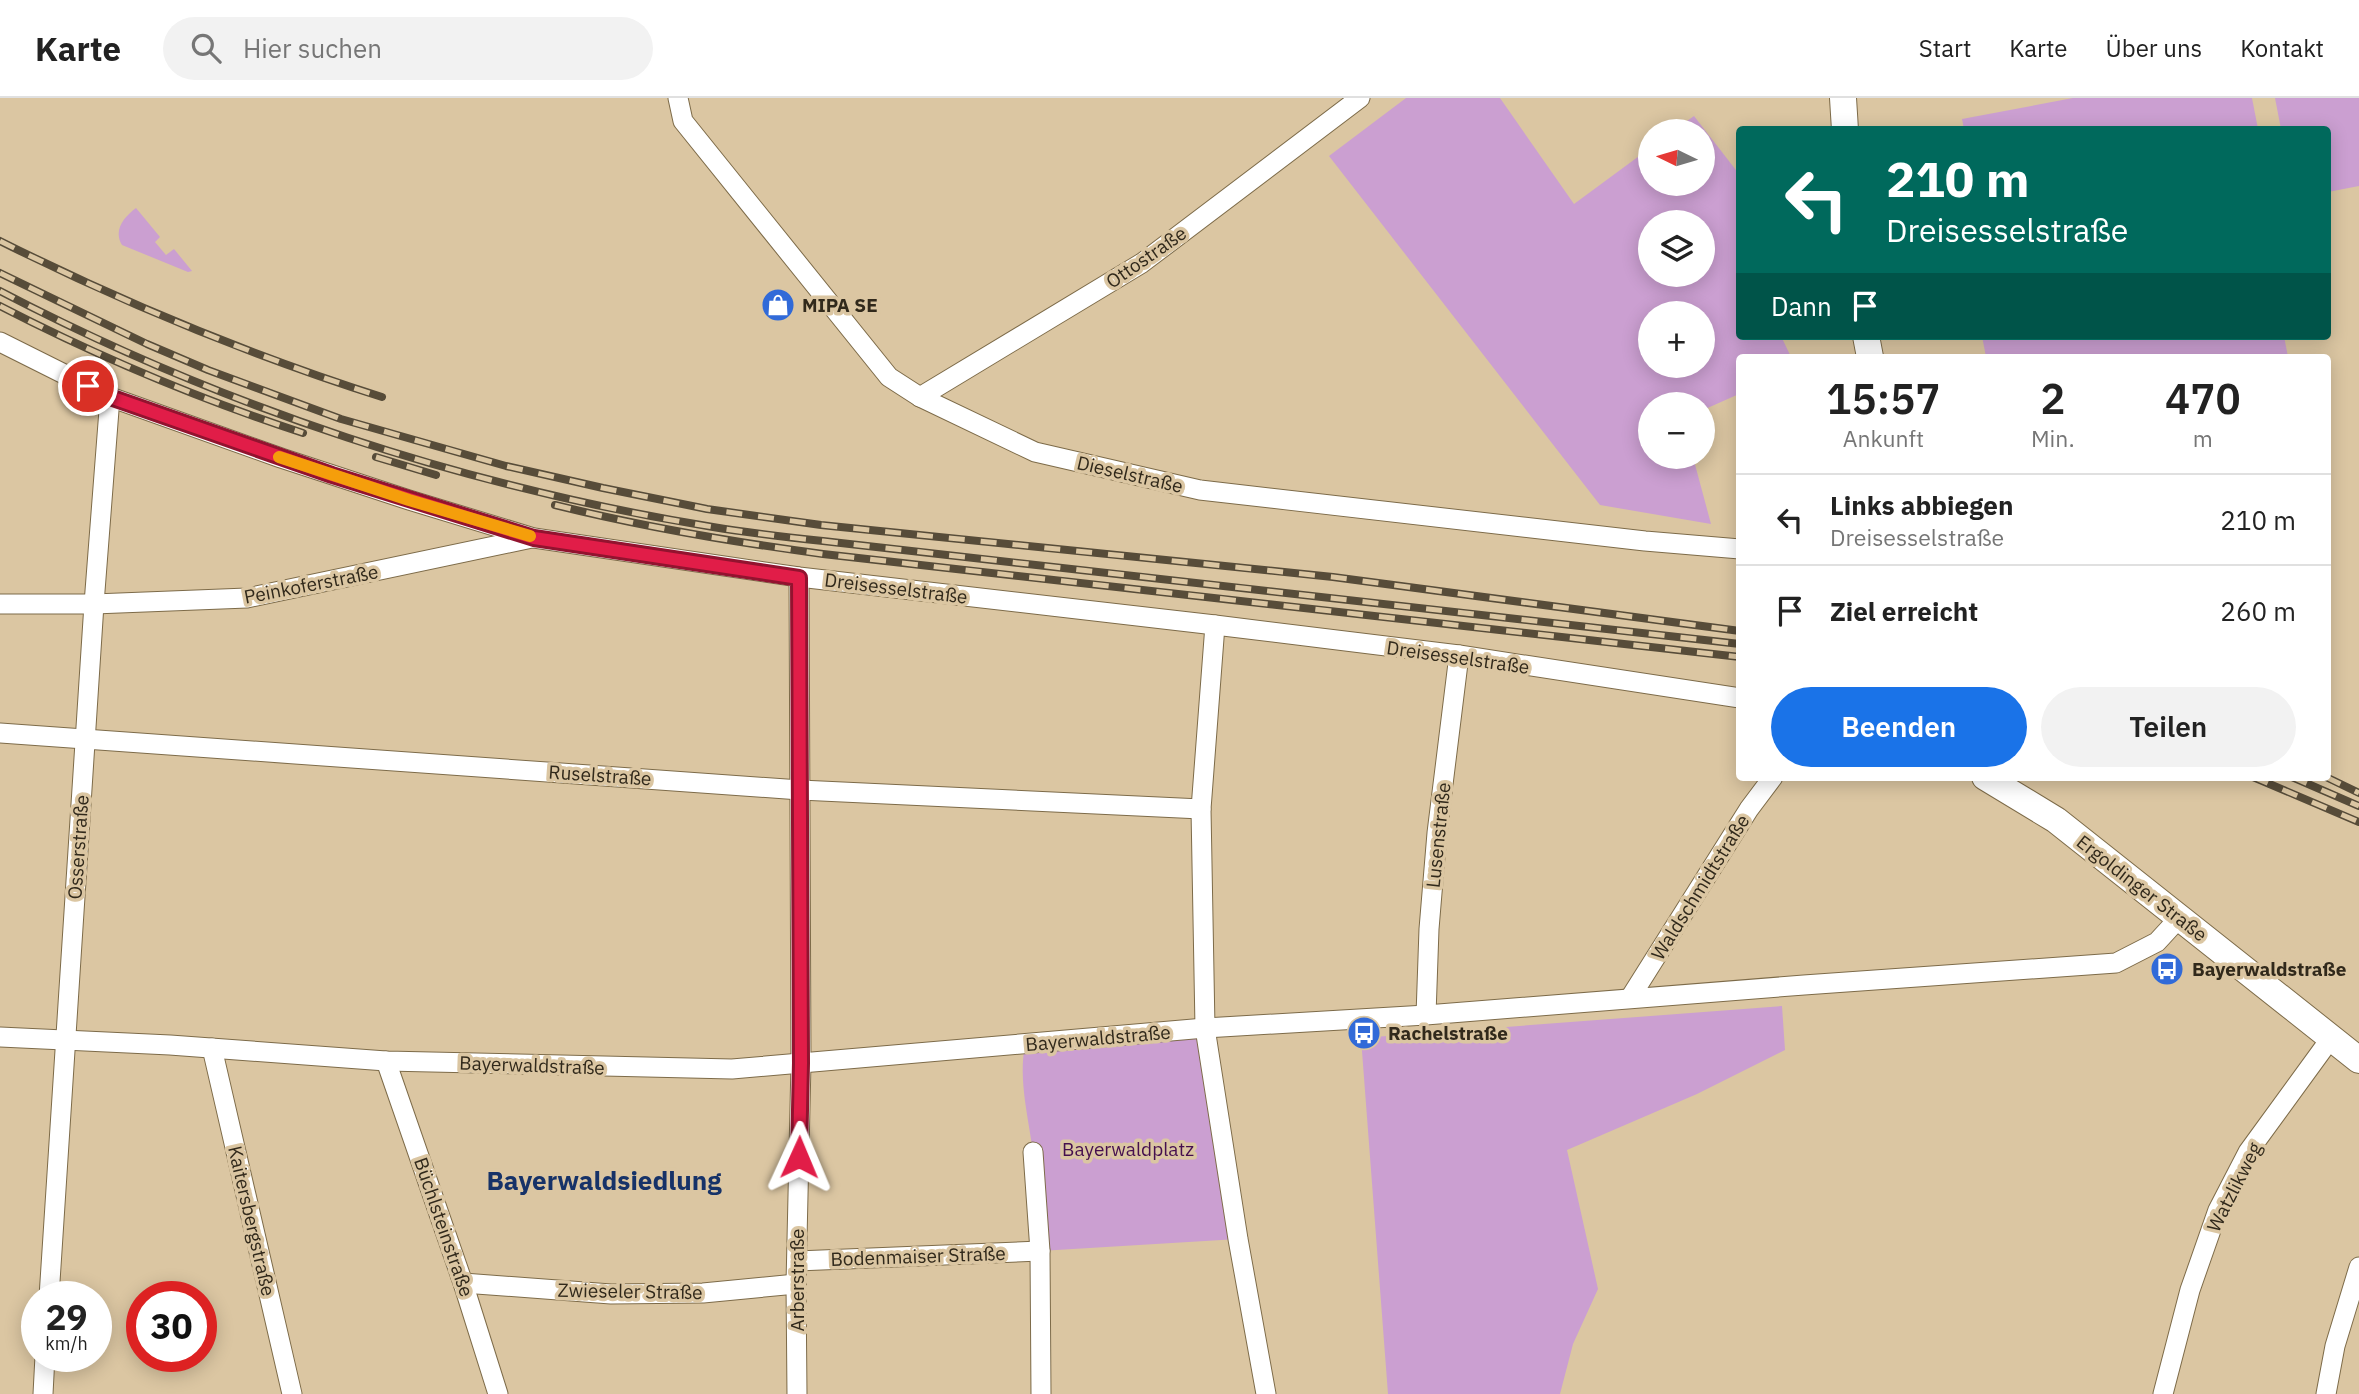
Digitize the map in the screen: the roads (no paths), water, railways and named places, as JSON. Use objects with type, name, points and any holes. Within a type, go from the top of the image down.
[{"type":"main road","points":[[1843,98],[1845,126]]},
{"type":"main road","name":"Ergoldinger Straße","points":[[1992,781],[2056,820],[2359,1060]]},
{"type":"street","name":"Dieselstraße","points":[[678,98],[683,121],[889,377],[920,397],[1035,452],[1200,490],[1645,541],[1736,549]]},
{"type":"street","name":"Ottostraße","points":[[920,397],[1142,263],[1360,98]]},
{"type":"street","name":"Dreisesselstraße","points":[[0,342],[110,397],[293,462],[534,538],[799,578],[1215,625],[1459,656],[1736,697]]},
{"type":"street","name":"Osserstraße","points":[[50,1281],[110,397]]},
{"type":"street","name":"Peinkoferstraße","points":[[0,604],[94,604],[247,598],[534,538]]},
{"type":"street","name":"Arberstraße","points":[[797,1394],[796,1284],[801,1063],[799,578]]},
{"type":"street","points":[[1215,625],[1201,809],[1205,1028],[1238,1239],[1266,1394]]},
{"type":"street","name":"Lusenstraße","points":[[1426,1015],[1429,929],[1437,833],[1459,656]]},
{"type":"street","name":"Ruselstraße","points":[[0,733],[800,790],[1201,809]]},
{"type":"street","name":"Waldschmidtstraße","points":[[1630,998],[1749,809],[1770,781]]},
{"type":"street","name":"Bayerwaldstraße","points":[[0,1037],[212,1048],[386,1061],[732,1069],[1205,1028],[1426,1015],[2116,963],[2157,942],[2180,917]]},
{"type":"street","name":"Watzlikweg","points":[[2163,1394],[2190,1290],[2218,1210],[2248,1152],[2331,1038]]},
{"type":"street","name":"Kaitersbergstraße","points":[[212,1048],[292,1394]]},
{"type":"street","name":"Büchlsteinstraße","points":[[386,1061],[463,1283],[498,1394]]},
{"type":"street","points":[[1033,1152],[1040,1251],[1041,1394]]},
{"type":"street","name":"Bodenmaiser Straße","points":[[797,1261],[1040,1251]]},
{"type":"street","points":[[2326,1394],[2335,1346],[2359,1267]]},
{"type":"street","name":"Zwieseler Straße","points":[[463,1283],[611,1294],[703,1293],[796,1284]]},
{"type":"street","points":[[43,1394],[44,1372]]},
{"type":"railway","points":[[0,241],[93,286],[188,327],[284,364],[382,397]]},
{"type":"railway","points":[[0,273],[147,344],[208,370],[341,419],[506,466],[603,488],[707,509],[821,525],[1333,577],[1736,630]]},
{"type":"railway","points":[[0,291],[84,333],[170,371],[347,438],[529,490],[621,510],[768,535],[1736,644]]},
{"type":"railway","points":[[0,306],[149,376],[303,433]]},
{"type":"railway","points":[[376,457],[436,475]]},
{"type":"railway","points":[[555,505],[689,533],[823,554],[1736,657]]},
{"type":"railway","points":[[2331,779],[2359,793]]},
{"type":"railway","points":[[2262,781],[2359,822]]},
{"type":"railway","points":[[2301,781],[2359,806]]},
{"type":"place","name":"MIPA SE","points":[[778,305]]},
{"type":"place","name":"Bayerwaldstraße","points":[[2167,969]]},
{"type":"place","name":"Rachelstraße","points":[[1364,1033]]},
{"type":"district","name":"Bayerwaldsiedlung","points":[[604,1180]]},
{"type":"park label","name":"Bayerwaldplatz","points":[[1128,1149]]}]
